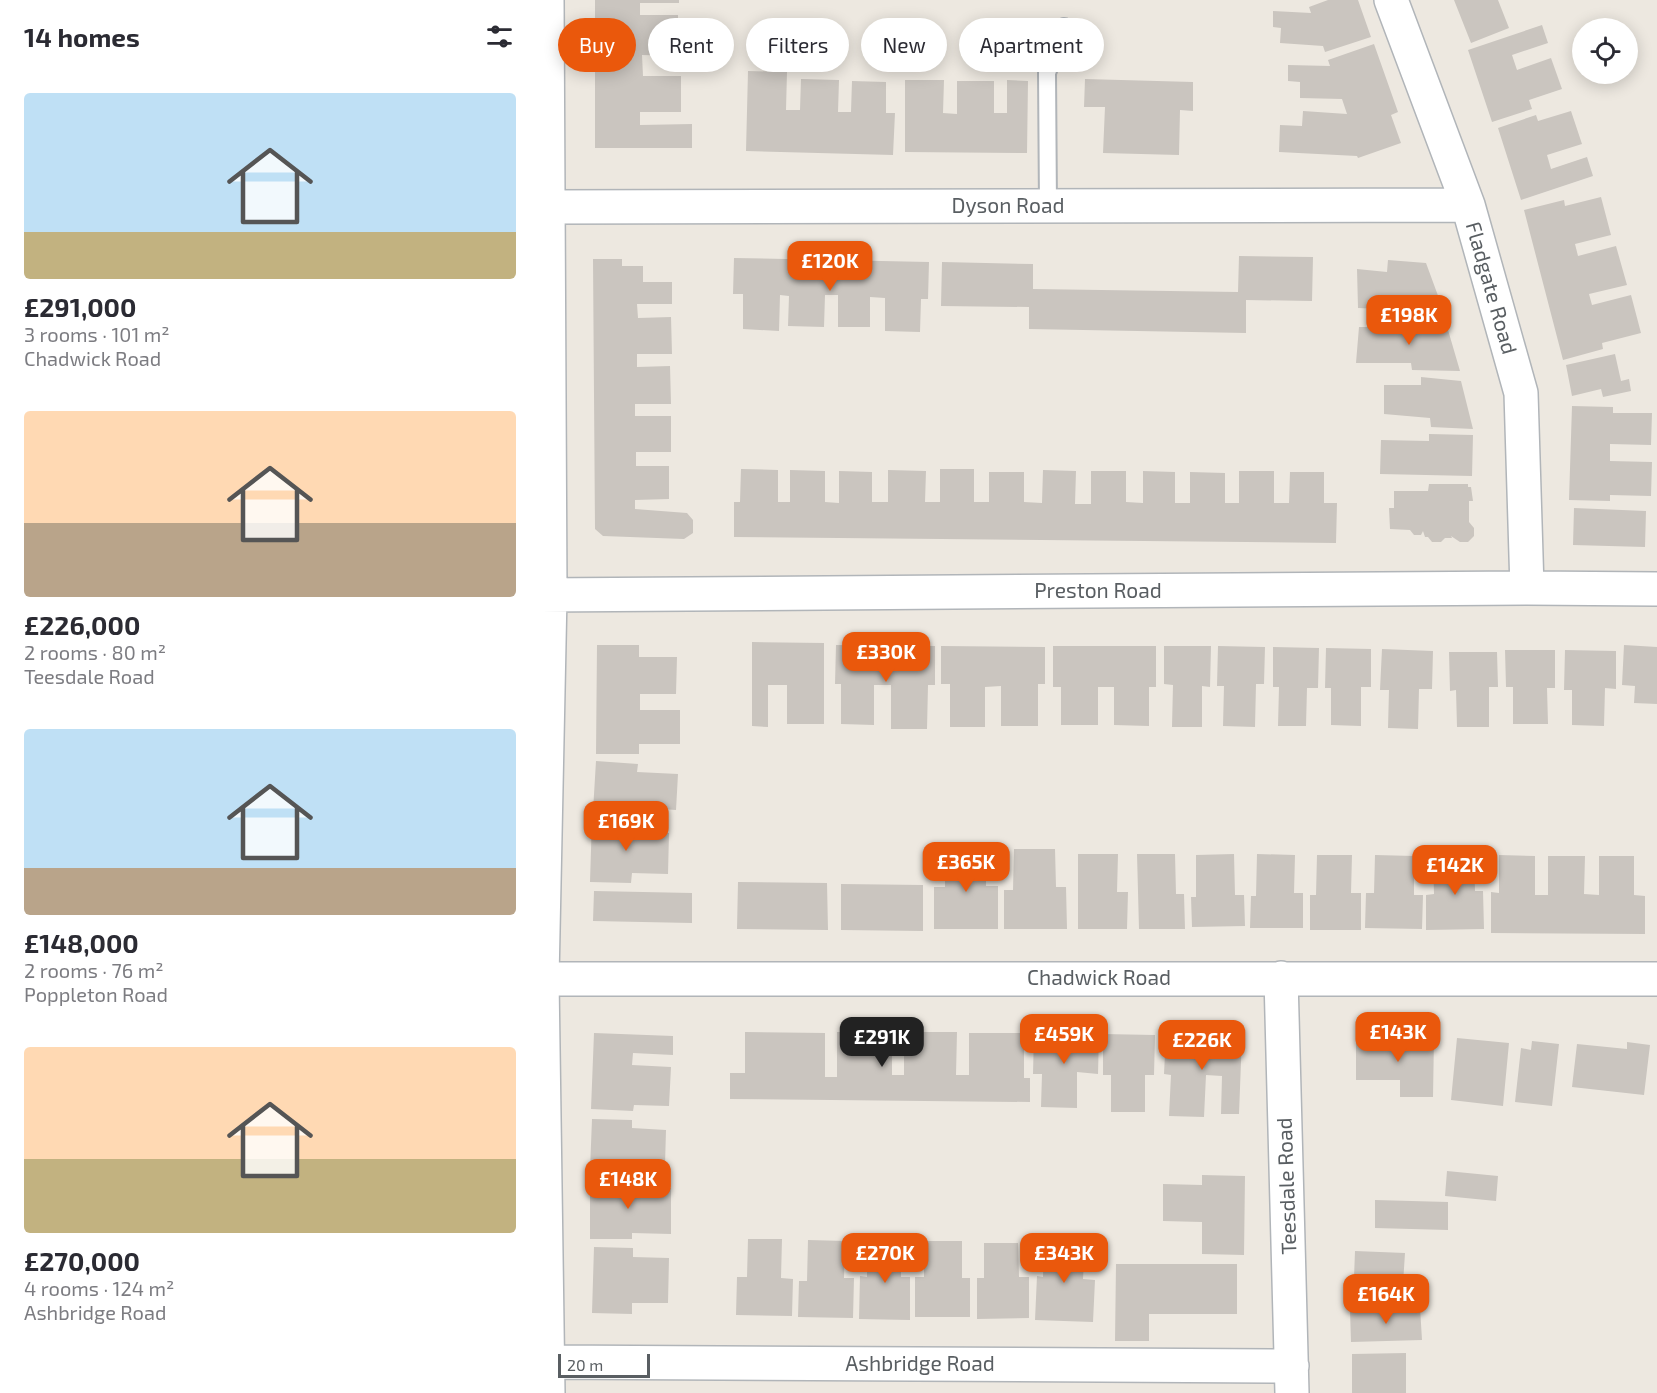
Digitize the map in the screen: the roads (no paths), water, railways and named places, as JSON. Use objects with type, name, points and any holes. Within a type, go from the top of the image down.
[{"type":"street","points":[[547,0],[548,207],[542,979],[548,1378]]},
{"type":"street","name":"Fladgate Road","points":[[1391,0],[1468,205],[1521,393],[1527,588]]},
{"type":"street","name":"Dyson Road","points":[[548,207],[1468,205]]},
{"type":"street","name":"Preston Road","points":[[545,595],[1657,589]]},
{"type":"street","name":"Teesdale Road","points":[[1281,978],[1292,1380]]},
{"type":"street","name":"Chadwick Road","points":[[542,979],[1657,979]]},
{"type":"street","name":"Ashbridge Road","points":[[548,1378],[1292,1380]]},
{"type":"lane","points":[[1047,72],[1048,206]]}]
